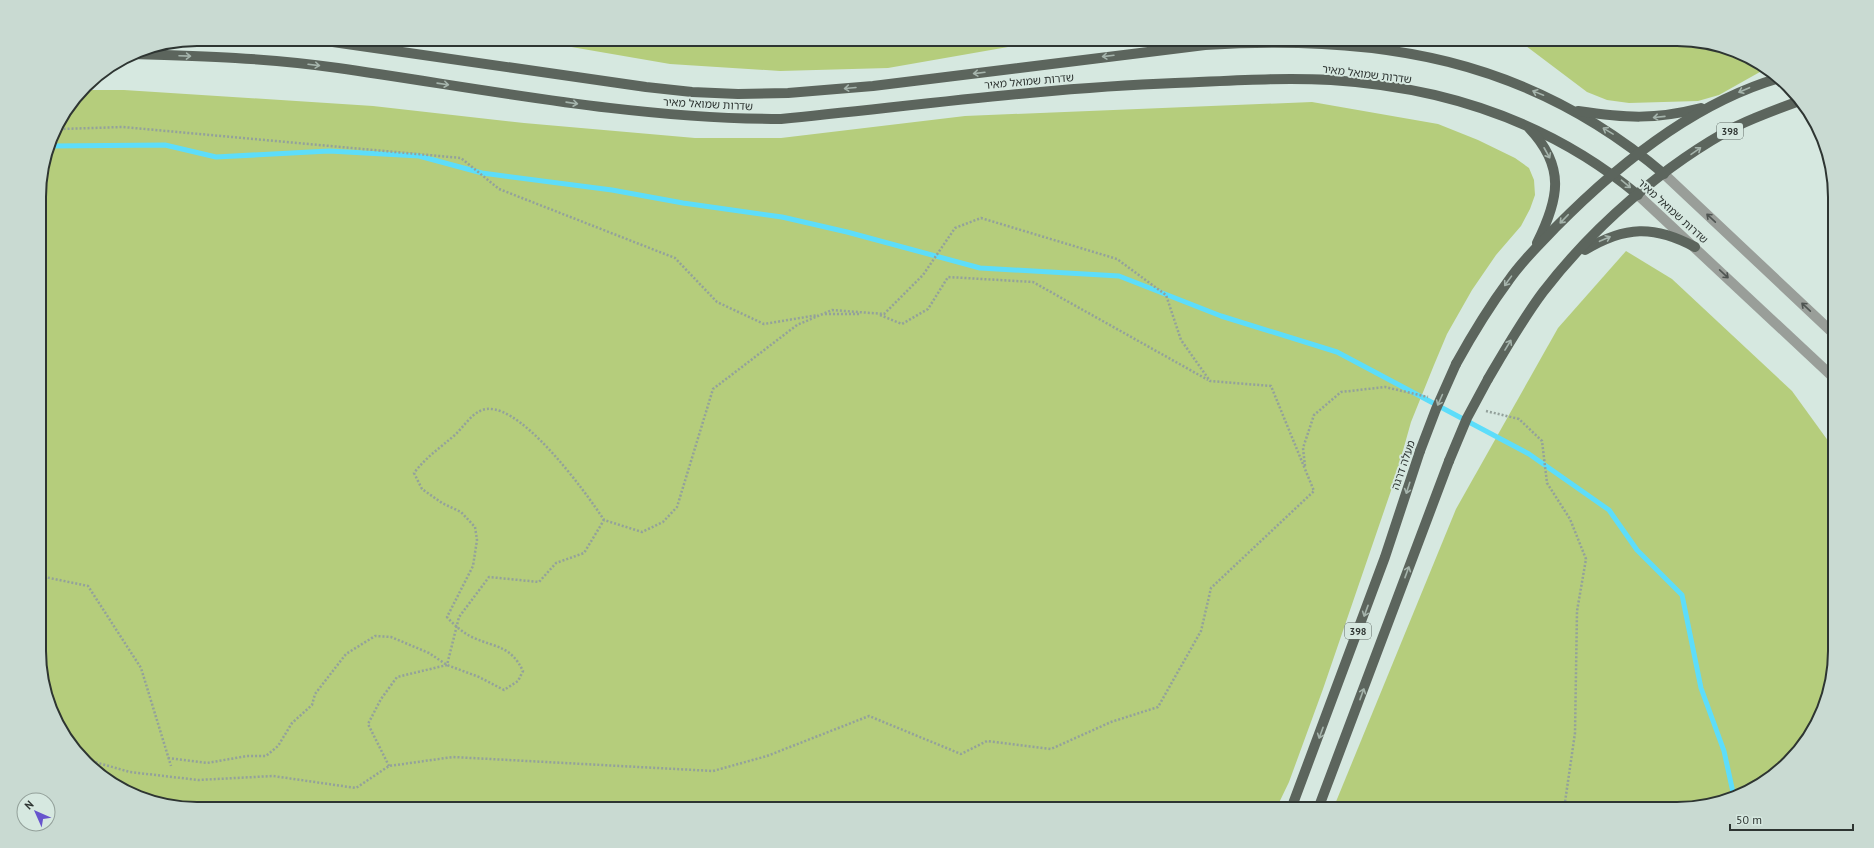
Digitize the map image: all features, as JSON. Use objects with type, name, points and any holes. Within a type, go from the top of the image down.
[{"type":"main road","name":"שדרות שמואל מאיר","points":[[361,46],[646,87],[692,92],[738,94],[788,93],[873,86],[1197,46]]},
{"type":"main road","name":"שדרות שמואל מאיר","points":[[1347,46],[1399,51],[1447,60],[1496,76],[1573,110],[1611,132],[1640,153],[1664,174]]},
{"type":"main road","name":"שדרות שמואל מאיר","points":[[148,54],[219,56],[282,61],[599,107],[735,119],[788,118],[1122,85],[1250,80],[1330,80],[1420,92],[1466,103],[1523,123],[1582,153],[1614,174],[1638,194]]},
{"type":"main road","name":"398","points":[[1614,174],[1640,153],[1684,122],[1711,106],[1741,91],[1772,80]]},
{"type":"main road","name":"398","points":[[1321,802],[1449,461],[1468,418],[1488,379],[1516,331],[1543,293],[1571,258],[1638,194],[1700,148],[1738,126],[1795,103]]},
{"type":"main road","points":[[1573,110],[1616,117],[1651,118],[1668,116],[1711,106]]},
{"type":"main road","points":[[1523,123],[1538,138],[1549,153],[1555,176],[1555,190],[1552,208],[1533,251]]},
{"type":"main road","name":"מעלה דרגה","points":[[1294,802],[1385,557],[1420,451],[1436,409],[1456,364],[1479,323],[1510,279],[1533,251],[1584,198],[1614,174]]},
{"type":"main road","points":[[1571,258],[1616,234],[1637,230],[1655,231],[1677,237],[1695,247]]},
{"type":"street","name":"שדרות שמואל מאיר","points":[[1664,174],[1828,328]]},
{"type":"street","name":"שדרות שמואל מאיר","points":[[1638,194],[1828,372]]},
{"type":"path","points":[[63,129],[123,127],[461,158],[499,189],[675,258],[717,302],[764,324],[822,314]]},
{"type":"path","points":[[168,758],[207,763],[247,756],[266,756],[278,746],[292,723],[312,705],[315,694],[346,654],[375,636],[391,637],[429,653],[448,665],[479,677],[504,690],[518,681],[523,672],[517,659],[494,644],[475,638],[456,627],[447,617],[473,566],[477,540],[475,527],[461,512],[442,503],[422,489],[414,473],[425,458],[450,439],[480,411],[495,409],[516,418],[542,441],[584,489],[604,520],[642,532],[663,522],[677,507],[713,389],[797,325],[822,314],[832,310],[884,314],[922,275],[955,228],[981,218],[1117,259],[1166,294],[1181,340],[1210,381]]},
{"type":"path","points":[[96,762],[130,772],[198,780],[273,776],[356,788],[389,766],[453,757],[713,771],[767,756],[869,716],[961,754],[987,741],[1051,749],[1111,722],[1158,707],[1201,631],[1211,588],[1314,491],[1271,386],[1210,381],[1033,282],[948,277],[928,309],[902,324],[877,313]]},
{"type":"path","points":[[1306,472],[1303,448],[1314,415],[1341,392],[1385,387],[1432,398]]},
{"type":"path","points":[[1483,410],[1519,419],[1542,441],[1547,483],[1570,519],[1586,559],[1577,611],[1575,733],[1565,802]]},
{"type":"path","points":[[448,665],[459,617],[489,577],[539,582],[556,563],[584,553],[604,520]]},
{"type":"path","points":[[46,577],[88,586],[141,668],[171,766]]},
{"type":"path","points":[[389,766],[368,724],[381,699],[397,677],[448,665]]},
{"type":"green space","points":[[566,46],[1013,46],[888,68],[780,71],[670,64]]},
{"type":"green space","points":[[1526,46],[1697,47],[1725,54],[1761,71],[1719,95],[1698,101],[1629,103],[1607,100],[1587,92]]},
{"type":"green space","points":[[90,90],[124,90],[373,106],[524,123],[695,138],[781,138],[965,116],[1312,102],[1438,124],[1478,140],[1515,158],[1529,168],[1534,180],[1535,195],[1530,209],[1521,226],[1496,255],[1472,290],[1447,334],[1411,422],[1395,479],[1323,689],[1289,782],[1279,802],[187,802],[158,797],[122,782],[105,771],[90,758],[71,735],[54,699],[46,661],[46,187],[51,158],[66,122],[77,105]]},
{"type":"green space","points":[[1626,251],[1672,279],[1792,391],[1828,441],[1828,661],[1823,690],[1812,718],[1797,743],[1784,758],[1761,777],[1725,794],[1697,801],[1336,802],[1456,509],[1558,328]]},
{"type":"waterway","points":[[55,146],[165,145],[216,157],[329,151],[419,156],[482,173],[612,190],[683,203],[782,217],[847,232],[980,268],[1119,276],[1221,316],[1337,352],[1529,454],[1609,510],[1637,550],[1682,595],[1701,688],[1724,751],[1733,791]]}]
